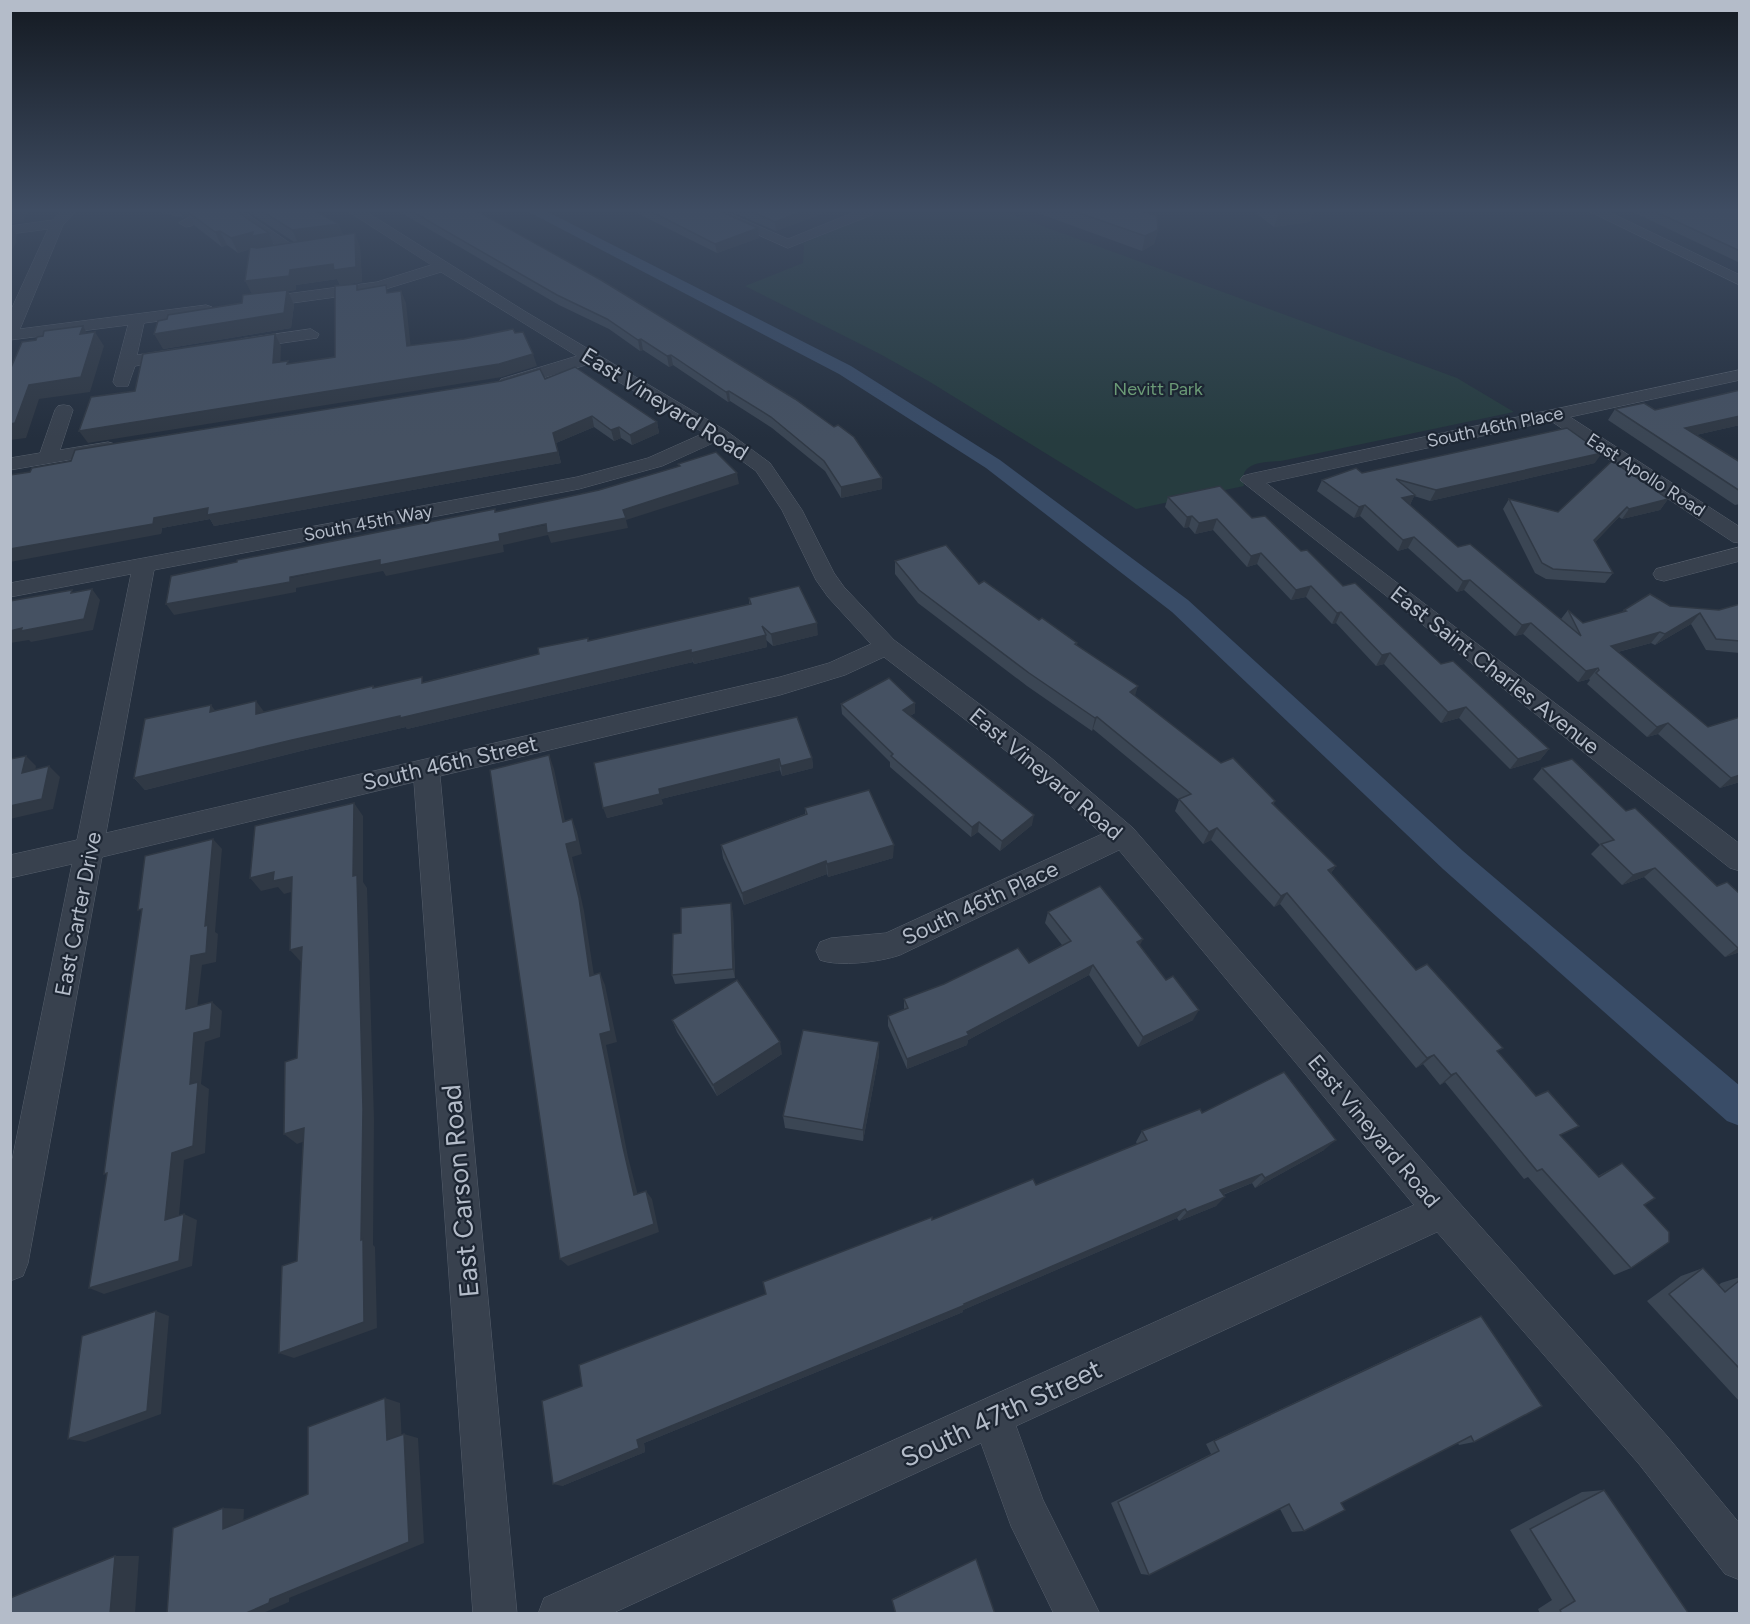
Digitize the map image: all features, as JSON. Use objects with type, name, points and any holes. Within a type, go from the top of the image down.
[{"type":"street","points":[[29,287],[10,334],[138,320],[219,308]]},
{"type":"street","points":[[230,346],[311,323],[378,287]]},
{"type":"street","name":"East Vineyard Road","points":[[478,287],[718,434],[763,467],[792,510],[824,575],[836,592],[886,646],[1041,764],[1123,836],[1442,1211],[1653,1450],[1740,1559]]},
{"type":"street","points":[[243,305],[311,323]]},
{"type":"street","points":[[122,382],[138,320]]},
{"type":"street","points":[[126,362],[196,351]]},
{"type":"street","points":[[492,386],[545,373],[591,357]]},
{"type":"street","name":"South 46th Place","points":[[1250,480],[1740,375]]},
{"type":"street","points":[[48,458],[64,411]]},
{"type":"street","name":"East Apollo Road","points":[[1553,414],[1740,537]]},
{"type":"street","name":"South 45th Way","points":[[10,590],[579,483],[655,462],[718,434]]},
{"type":"street","points":[[10,464],[130,445]]},
{"type":"street","name":"East Saint Charles Avenue","points":[[1250,480],[1737,855]]},
{"type":"street","points":[[1664,574],[1740,554]]},
{"type":"street","name":"East Carter Drive","points":[[10,1263],[144,564]]},
{"type":"street","name":"South 46th Street","points":[[10,867],[780,686],[837,669],[886,646]]},
{"type":"street","name":"East Carson Road","points":[[426,769],[495,1614]]},
{"type":"street","name":"South 46th Place","points":[[831,951],[889,946],[1123,836]]},
{"type":"street","name":"South 47th Street","points":[[560,1614],[1442,1211]]},
{"type":"street","points":[[992,1417],[1026,1511],[1078,1614]]},
{"type":"green space","name":"Nevitt Park","points":[[747,287],[1208,287],[1457,378],[1514,412],[1281,461],[1260,463],[1248,468],[1245,472],[1244,486],[1136,509],[930,382],[880,354]]},
{"type":"building","points":[[335,287],[357,287],[357,290],[386,287],[387,293],[401,291],[407,346],[464,339],[513,329],[515,333],[523,332],[533,354],[499,364],[79,431],[91,397],[135,391],[143,354],[275,334],[273,363],[288,361],[287,364],[335,357]]},
{"type":"building","points":[[543,287],[612,287],[795,399],[834,427],[838,425],[854,437],[882,478],[841,487],[824,461],[771,417],[729,391],[726,392],[671,355],[667,356],[607,319]]},
{"type":"building","points":[[287,290],[284,313],[154,334],[158,321],[167,319],[168,315],[242,303],[243,295]]},
{"type":"building","points":[[83,326],[80,334],[95,332],[81,377],[29,385],[15,423],[10,424],[10,370],[22,342],[36,340],[37,337],[43,336],[44,331]]},
{"type":"building","points":[[575,367],[657,422],[630,435],[619,427],[611,430],[592,416],[553,433],[558,452],[207,515],[208,508],[154,518],[153,524],[10,549],[10,475],[30,472],[32,468],[71,461],[75,450],[501,381],[540,369],[545,379]]},
{"type":"building","points":[[1740,390],[1740,416],[1685,428],[1740,462],[1740,491],[1615,409],[1644,403],[1655,410]]},
{"type":"building","points":[[1567,428],[1602,453],[1436,490],[1396,479],[1415,495],[1402,498],[1458,547],[1470,544],[1581,636],[1568,610],[1583,623],[1626,611],[1624,610],[1650,594],[1670,606],[1719,610],[1740,604],[1740,641],[1716,639],[1700,613],[1665,634],[1660,632],[1611,646],[1708,727],[1740,717],[1740,775],[1731,778],[1668,723],[1657,727],[1596,673],[1598,668],[1586,671],[1531,623],[1522,625],[1470,580],[1463,581],[1414,537],[1403,540],[1365,505],[1359,507],[1322,480],[1356,468],[1362,473]]},
{"type":"building","points":[[716,452],[737,473],[623,510],[626,518],[547,533],[546,524],[499,534],[500,541],[380,565],[380,560],[290,577],[290,582],[166,604],[171,576],[237,562],[237,560],[495,509],[495,512],[599,490],[680,466],[678,464]]},
{"type":"building","points":[[1612,461],[1668,499],[1629,509],[1627,507],[1594,540],[1613,573],[1553,569],[1542,563],[1509,499],[1558,512]]},
{"type":"building","points":[[1220,486],[1252,518],[1265,516],[1301,551],[1307,550],[1343,586],[1355,583],[1441,664],[1453,661],[1549,749],[1518,759],[1466,707],[1448,712],[1390,653],[1382,655],[1341,612],[1337,613],[1311,586],[1296,590],[1261,553],[1251,556],[1217,519],[1199,523],[1192,516],[1187,517],[1168,497]]},
{"type":"building","points":[[946,545],[979,584],[984,581],[1039,620],[1042,618],[1077,643],[1075,644],[1138,686],[1130,692],[1221,763],[1233,758],[1275,801],[1272,803],[1336,866],[1328,870],[1416,970],[1427,964],[1503,1048],[1497,1051],[1536,1096],[1548,1091],[1579,1126],[1560,1135],[1599,1177],[1622,1163],[1655,1198],[1644,1205],[1669,1232],[1669,1242],[1631,1268],[1542,1169],[1537,1171],[1456,1073],[1451,1075],[1434,1055],[1427,1058],[1287,893],[1281,896],[1217,828],[1209,832],[1179,799],[1191,794],[1097,717],[1095,718],[1029,673],[919,590],[895,561]]},
{"type":"building","points":[[799,586],[817,623],[771,634],[762,626],[766,635],[691,653],[691,650],[400,718],[400,716],[292,740],[134,778],[145,719],[211,705],[210,712],[256,701],[256,714],[373,686],[373,688],[422,677],[422,683],[539,654],[538,648],[588,638],[588,641],[751,604],[749,598]]},
{"type":"building","points":[[92,589],[84,619],[10,631],[10,601],[72,590],[71,593]]},
{"type":"building","points":[[889,678],[915,703],[903,710],[1034,815],[1002,841],[979,822],[972,827],[891,756],[893,754],[841,704]]},
{"type":"building","points":[[797,717],[812,758],[781,766],[779,759],[659,789],[660,794],[603,808],[594,763]]},
{"type":"building","points":[[549,755],[563,822],[572,819],[577,841],[566,844],[579,898],[590,976],[600,973],[611,1031],[600,1034],[623,1147],[634,1195],[646,1191],[654,1224],[560,1259],[490,770]]},
{"type":"building","points":[[26,756],[22,773],[49,766],[42,799],[10,806],[10,759]]},
{"type":"building","points":[[1572,759],[1626,811],[1635,808],[1717,886],[1727,882],[1740,894],[1740,947],[1738,948],[1655,868],[1633,875],[1601,844],[1614,840],[1542,768]]},
{"type":"building","points":[[869,790],[894,845],[827,864],[826,861],[742,893],[721,845],[807,814],[805,808]]},
{"type":"building","points":[[354,803],[353,876],[357,875],[363,1109],[361,1240],[363,1239],[364,1322],[279,1353],[282,1266],[297,1261],[304,1128],[284,1134],[285,1062],[297,1058],[302,947],[290,950],[292,877],[273,881],[274,872],[250,878],[255,826]]},
{"type":"building","points":[[213,839],[205,926],[208,925],[206,953],[191,956],[186,1009],[212,1002],[210,1029],[194,1033],[190,1084],[198,1082],[193,1146],[172,1153],[165,1220],[184,1214],[179,1261],[89,1288],[107,1173],[104,1174],[142,909],[138,910],[145,856]]},
{"type":"building","points":[[1100,886],[1143,939],[1137,942],[1166,980],[1173,976],[1199,1010],[1143,1037],[1093,965],[967,1032],[969,1035],[907,1059],[888,1016],[908,1008],[904,999],[944,984],[1018,948],[1029,963],[1071,941],[1048,912]]},
{"type":"building","points":[[731,903],[733,969],[672,975],[673,934],[681,933],[681,908]]},
{"type":"building","points":[[737,980],[780,1042],[713,1085],[672,1020]]},
{"type":"building","points":[[803,1030],[879,1042],[863,1130],[783,1116]]},
{"type":"building","points":[[1284,1072],[1336,1140],[1265,1178],[1262,1174],[1220,1190],[1225,1197],[1187,1212],[1185,1209],[965,1305],[637,1440],[639,1448],[553,1484],[542,1401],[582,1386],[579,1365],[766,1294],[763,1282],[932,1217],[932,1220],[1033,1179],[1036,1185],[1147,1140],[1142,1131],[1200,1109],[1202,1113]]},
{"type":"building","points":[[1703,1268],[1725,1292],[1740,1280],[1740,1369],[1669,1294]]},
{"type":"building","points":[[156,1311],[147,1411],[68,1439],[82,1336]]},
{"type":"building","points":[[1481,1316],[1542,1406],[1474,1442],[1471,1436],[1341,1503],[1345,1510],[1304,1531],[1289,1504],[1149,1575],[1118,1502],[1219,1451],[1214,1441]]},
{"type":"building","points":[[385,1398],[387,1440],[404,1434],[409,1542],[270,1599],[269,1603],[244,1614],[167,1614],[173,1528],[223,1508],[223,1529],[308,1494],[308,1427]]},
{"type":"building","points":[[1604,1490],[1689,1614],[1562,1614],[1560,1610],[1575,1601],[1530,1529]]},
{"type":"building","points":[[115,1556],[110,1614],[10,1614],[10,1598]]},
{"type":"building","points":[[976,1559],[995,1614],[896,1614],[892,1600]]},
{"type":"waterway","points":[[682,287],[845,370],[993,464],[1180,606],[1453,860],[1740,1109]]}]
